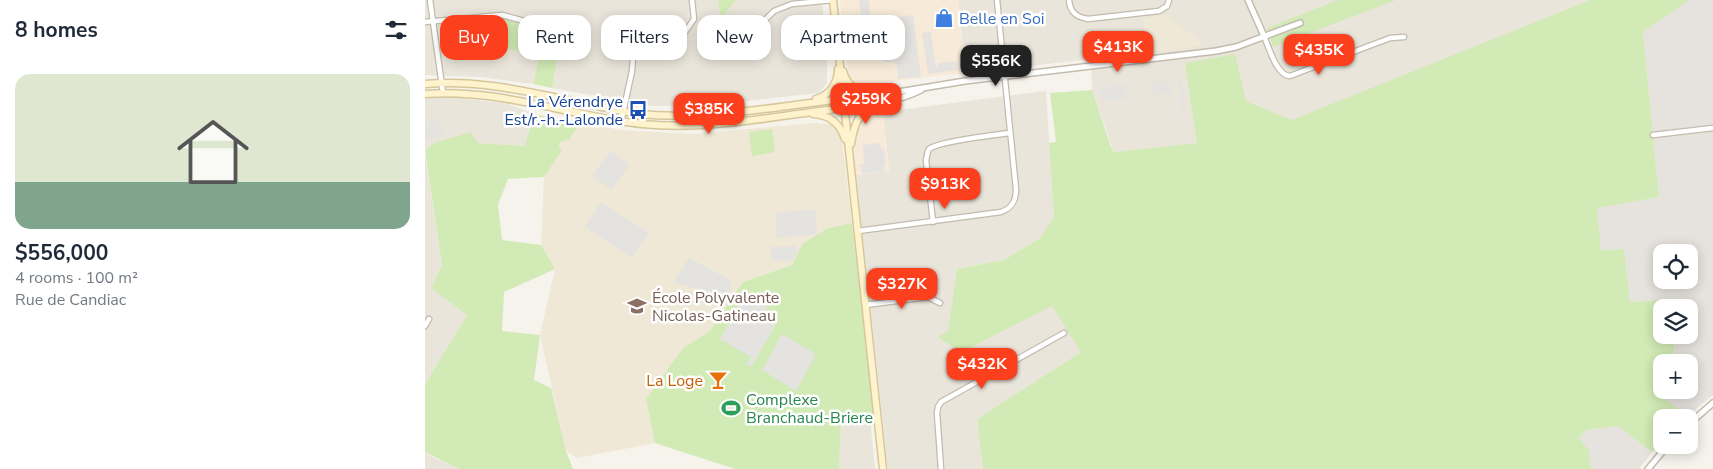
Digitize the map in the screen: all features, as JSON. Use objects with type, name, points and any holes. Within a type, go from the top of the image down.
[{"type":"main road","points":[[833,0],[835,15]]},
{"type":"main road","points":[[801,104],[823,97],[831,90],[838,74],[839,60]]},
{"type":"main road","points":[[840,60],[883,469]]},
{"type":"main road","points":[[841,60],[845,77],[851,86],[858,90],[890,94]]},
{"type":"main road","points":[[425,84],[483,84],[623,111],[654,115],[691,116],[844,99]]},
{"type":"main road","points":[[425,94],[464,93],[499,96],[621,122],[661,126],[695,126],[845,108]]},
{"type":"main road","points":[[849,155],[853,129],[858,119],[867,111],[892,102]]},
{"type":"main road","points":[[796,114],[819,114],[834,120],[843,132],[849,155]]},
{"type":"street","points":[[430,0],[443,93]]},
{"type":"street","points":[[687,30],[695,19],[692,0]]},
{"type":"street","points":[[770,15],[774,11],[792,4],[833,0]]},
{"type":"street","points":[[858,231],[1001,212],[1013,205],[1016,189],[997,0]]},
{"type":"street","points":[[1069,0],[1072,12],[1080,18],[1088,19],[1159,11],[1167,6],[1169,0]]},
{"type":"street","points":[[1249,0],[1280,72],[1286,76],[1294,75],[1390,38],[1405,37]]},
{"type":"street","points":[[425,22],[502,15],[518,19]]},
{"type":"street","points":[[844,99],[890,94],[1005,76],[1216,51],[1236,47],[1300,22]]},
{"type":"street","points":[[621,122],[633,60]]},
{"type":"street","points":[[845,108],[892,102],[926,88]]},
{"type":"street","points":[[1653,135],[1713,128]]},
{"type":"street","points":[[933,222],[926,160],[927,152],[945,143],[1009,133]]},
{"type":"street","points":[[865,306],[928,296],[940,303]]},
{"type":"street","points":[[425,326],[429,319]]},
{"type":"street","points":[[941,469],[937,413],[941,402],[1064,333]]},
{"type":"street","points":[[1698,416],[1713,403]]},
{"type":"street","points":[[1648,469],[1660,454]]},
{"type":"shaded area","points":[[425,0],[822,0],[823,15],[781,15],[781,60],[827,60],[827,84],[818,93],[710,105],[652,106],[552,88],[557,60],[591,60],[591,15],[518,15],[518,47],[508,48],[508,15],[440,15],[440,60],[508,60],[508,49],[518,51],[518,60],[538,60],[533,84],[480,77],[425,75]]},
{"type":"shaded area","points":[[840,0],[958,0],[966,73],[858,85],[850,77],[846,60],[905,60],[905,15],[842,15]]},
{"type":"shaded area","points":[[859,0],[869,0],[870,15],[861,15]]},
{"type":"shaded area","points":[[958,0],[1590,0],[1292,121],[1246,101],[1185,63],[1198,143],[1114,152],[1092,90],[1091,59],[966,73]]},
{"type":"shaded area","points":[[1689,0],[1713,0],[1713,395],[1696,409],[1679,409],[1664,399],[1698,399],[1698,354],[1674,354],[1674,344],[1698,344],[1698,299],[1653,299],[1630,302],[1624,249],[1601,250],[1596,208],[1659,197],[1643,32]]},
{"type":"shaded area","points":[[1166,14],[1204,45],[1147,54],[1143,18]]},
{"type":"shaded area","points":[[913,15],[921,77],[898,79],[897,66],[893,62],[883,62],[883,60],[905,60],[905,16]]},
{"type":"shaded area","points":[[931,32],[936,67],[938,63],[956,61],[958,70],[928,74],[922,33]]},
{"type":"shaded area","points":[[1182,79],[1186,118],[1183,120],[1179,81]]},
{"type":"shaded area","points":[[1169,81],[1169,85],[1173,85],[1174,93],[1153,95],[1152,82]]},
{"type":"shaded area","points":[[1126,85],[1127,99],[1102,101],[1102,97],[1099,97],[1099,91],[1102,91],[1102,87]]},
{"type":"shaded area","points":[[1046,91],[1054,217],[1040,238],[1004,260],[957,269],[948,331],[962,352],[1052,305],[1081,352],[977,419],[983,469],[888,469],[856,175],[889,171],[883,112]]},
{"type":"shaded area","points":[[444,96],[508,104],[534,114],[526,146],[434,143],[425,151],[425,98]]},
{"type":"shaded area","points":[[883,112],[889,171],[856,175],[853,130],[864,118]]},
{"type":"shaded area","points":[[441,121],[442,137],[426,139],[425,122]]},
{"type":"shaded area","name":"École Polyvalente Nicolas-Gatineau","points":[[583,123],[621,130],[692,134],[813,123],[830,124],[841,133],[852,223],[828,228],[802,244],[792,265],[743,282],[710,331],[683,348],[646,399],[655,443],[577,458],[566,451],[540,335],[555,269],[541,245],[544,177],[562,151],[559,147],[560,142],[569,140],[576,129]]},
{"type":"shaded area","points":[[880,143],[881,149],[884,149],[885,171],[862,174],[860,164],[864,164],[863,145]]},
{"type":"shaded area","points":[[610,151],[630,165],[611,190],[592,176]]},
{"type":"shaded area","points":[[425,154],[442,265],[431,288],[467,315],[425,384]]},
{"type":"shaded area","points":[[601,202],[649,233],[632,258],[585,227]]},
{"type":"shaded area","points":[[815,209],[817,234],[777,238],[775,213]]},
{"type":"shaded area","points":[[796,246],[797,253],[793,260],[772,261],[771,247]]},
{"type":"shaded area","points":[[689,258],[732,281],[729,296],[673,283]]},
{"type":"shaded area","points":[[760,294],[775,326],[751,367],[747,364],[751,357],[720,339],[742,301]]},
{"type":"shaded area","points":[[782,334],[816,354],[796,391],[762,370]]},
{"type":"shaded area","points":[[870,419],[875,469],[839,469],[841,421]]},
{"type":"shaded area","points":[[1618,426],[1652,452],[1639,469],[1594,469],[1590,467],[1579,438],[1586,430]]},
{"type":"shaded area","points":[[425,453],[435,458],[459,469],[425,469]]},
{"type":"green space","points":[[718,0],[736,0],[724,15],[720,15]]},
{"type":"green space","points":[[1338,0],[1396,0],[1273,47],[1267,28]]},
{"type":"green space","points":[[1590,0],[1689,0],[1643,32],[1659,197],[1597,208],[1601,250],[1624,249],[1630,302],[1653,300],[1653,344],[1674,344],[1674,354],[1653,354],[1653,399],[1664,399],[1679,409],[1653,409],[1652,452],[1618,426],[1586,430],[1579,438],[1589,451],[1590,466],[1594,469],[983,469],[977,419],[1081,352],[1052,306],[962,352],[937,337],[948,331],[957,269],[1004,260],[1040,238],[1054,217],[1049,143],[1056,142],[1050,93],[1092,90],[1114,152],[1197,143],[1185,63],[1235,54],[1246,101],[1292,120]]},
{"type":"green space","points":[[508,20],[518,23],[518,51],[508,49]]},
{"type":"green space","points":[[538,60],[557,60],[552,88],[533,84]]},
{"type":"green space","points":[[534,114],[583,123],[576,129],[569,140],[560,142],[559,147],[562,151],[544,177],[508,179],[498,205],[502,240],[541,245],[555,269],[504,292],[502,331],[540,335],[534,380],[551,388],[566,451],[573,469],[459,469],[425,452],[425,384],[467,315],[431,288],[442,265],[425,151],[434,143],[471,132],[478,143],[525,146]]},
{"type":"green space","points":[[772,129],[775,152],[752,156],[749,132]]},
{"type":"green space","points":[[852,223],[875,418],[841,421],[839,469],[735,469],[655,443],[646,399],[683,348],[710,331],[743,282],[792,265],[802,244],[828,228]]},
{"type":"place","name":"Belle en Soi","points":[[944,18]]},
{"type":"place","name":"La Vérendrye Est/r.-h.-Lalonde","points":[[638,110]]},
{"type":"place","name":"École Polyvalente Nicolas-Gatineau","points":[[637,306]]},
{"type":"place","name":"La Loge","points":[[718,380]]},
{"type":"place","name":"Complexe Branchaud-Briere","points":[[731,408]]}]
